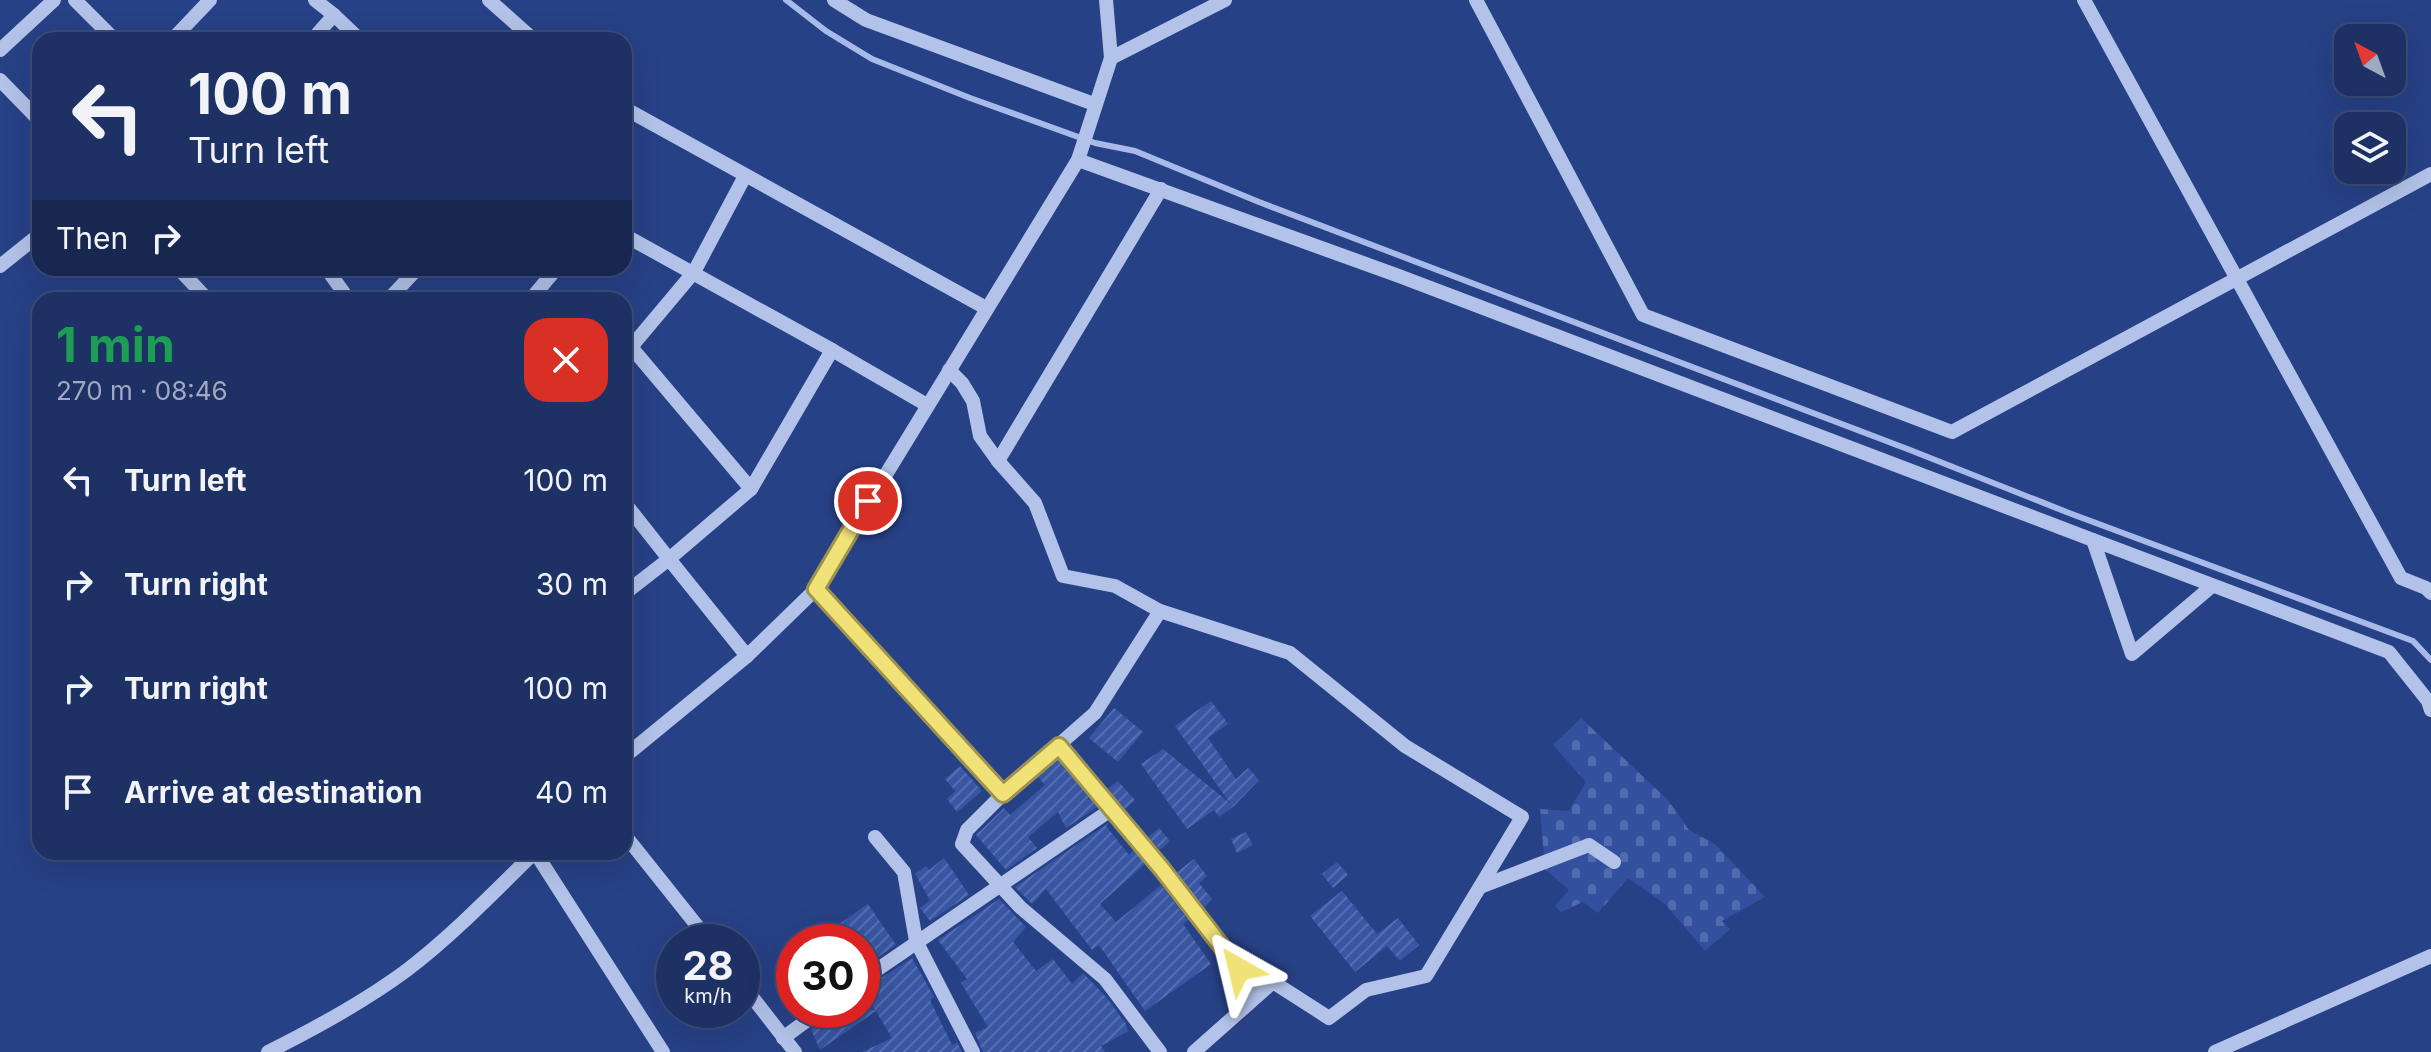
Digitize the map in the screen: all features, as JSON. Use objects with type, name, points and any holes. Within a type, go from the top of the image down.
[{"type":"street","points":[[0,50],[54,0]]},
{"type":"street","points":[[75,0],[107,32]]},
{"type":"street","points":[[180,32],[210,0]]},
{"type":"street","points":[[315,0],[350,32]]},
{"type":"street","points":[[489,0],[525,32]]},
{"type":"street","points":[[834,0],[866,20],[1094,104]]},
{"type":"street","points":[[632,750],[747,656],[816,589],[1078,160],[1111,58],[1106,0]]},
{"type":"street","points":[[1111,58],[1225,0]]},
{"type":"street","points":[[1476,0],[1643,315],[1952,432],[2431,174]]},
{"type":"street","points":[[2084,0],[2335,463],[2401,578],[2431,593]]},
{"type":"street","points":[[319,32],[334,15]]},
{"type":"street","points":[[0,80],[32,113]]},
{"type":"street","points":[[632,112],[986,308]]},
{"type":"street","points":[[1078,160],[1399,276],[2389,652],[2431,710]]},
{"type":"street","points":[[632,346],[694,272],[745,176]]},
{"type":"street","points":[[998,461],[1161,189]]},
{"type":"street","points":[[632,239],[927,405]]},
{"type":"street","points":[[0,266],[32,240]]},
{"type":"street","points":[[186,276],[200,292]]},
{"type":"street","points":[[396,292],[410,276]]},
{"type":"street","points":[[537,292],[550,276]]},
{"type":"street","points":[[632,588],[751,489],[832,350]]},
{"type":"street","points":[[632,355],[751,489]]},
{"type":"street","points":[[949,370],[973,401],[980,436],[1035,503],[1063,576],[1115,586],[1160,611],[1290,653],[1405,746],[1522,817],[1426,976],[1366,990],[1329,1018],[1273,982],[1194,1052]]},
{"type":"street","points":[[632,512],[747,656]]},
{"type":"street","points":[[2093,540],[2132,654],[2212,586]]},
{"type":"street","points":[[816,589],[1003,794]]},
{"type":"street","points":[[1160,611],[1095,713],[1003,794],[967,830],[962,844],[1020,907],[1105,979],[1160,1052]]},
{"type":"street","points":[[1059,746],[1162,869],[1258,994]]},
{"type":"street","points":[[880,967],[1112,809]]},
{"type":"street","points":[[875,837],[904,872],[916,941],[973,1052]]},
{"type":"street","points":[[632,844],[696,924]]},
{"type":"street","points":[[1480,887],[1589,845],[1614,862]]},
{"type":"street","points":[[268,1052],[322,1025],[407,970],[471,915],[527,860]]},
{"type":"street","points":[[540,860],[663,1052]]},
{"type":"street","points":[[2215,1052],[2300,1017],[2431,956]]},
{"type":"street","points":[[760,1008],[795,1052]]},
{"type":"street","points":[[783,1038],[797,1028]]},
{"type":"green space","points":[[1581,718],[1668,800],[1689,830],[1715,844],[1765,897],[1722,921],[1730,929],[1705,951],[1665,904],[1628,878],[1598,913],[1583,902],[1561,912],[1555,906],[1569,890],[1545,869],[1540,809],[1569,811],[1586,782],[1553,745]]},
{"type":"building","points":[[1211,701],[1228,724],[1208,738],[1236,779],[1248,768],[1259,780],[1219,817],[1214,810],[1187,829],[1141,764],[1163,749],[1230,803],[1175,726]]},
{"type":"building","points":[[1114,708],[1143,732],[1118,762],[1089,738]]},
{"type":"building","points":[[1058,760],[1089,798],[1087,800],[1091,799],[1097,807],[1066,828],[1058,812],[1028,837],[1037,848],[1006,870],[976,835],[1004,808],[1010,815],[1045,785],[1038,777]]},
{"type":"building","points":[[960,766],[982,791],[957,812],[947,799],[955,791],[945,779]]},
{"type":"building","points":[[1118,781],[1135,800],[1125,809],[1108,789]]},
{"type":"building","points":[[1110,822],[1106,826],[1129,855],[1134,850],[1145,864],[1100,904],[1116,922],[1161,885],[1188,920],[1183,924],[1211,964],[1145,1011],[1099,945],[1092,950],[1046,889],[1032,904],[1015,887]]},
{"type":"building","points":[[1159,828],[1170,841],[1160,850],[1148,837]]},
{"type":"building","points":[[1246,832],[1253,845],[1237,853],[1231,839]]},
{"type":"building","points":[[944,858],[969,895],[930,921],[920,908],[930,900],[915,874],[926,866],[929,870]]},
{"type":"building","points":[[1194,859],[1207,876],[1199,883],[1212,899],[1204,907],[1177,872]]},
{"type":"building","points":[[1337,862],[1348,875],[1333,888],[1322,874]]},
{"type":"building","points":[[1342,891],[1377,934],[1398,918],[1419,945],[1400,961],[1387,946],[1355,972],[1310,916]]},
{"type":"building","points":[[999,899],[1026,927],[1013,942],[1036,971],[1053,959],[1072,984],[1083,973],[1126,1024],[1128,1031],[1101,1046],[1105,1052],[983,1052],[975,1033],[988,1027],[961,983],[967,979],[938,940]]},
{"type":"building","points":[[868,904],[896,945],[880,956],[880,924],[839,924]]},
{"type":"building","points":[[912,958],[934,997],[930,1000],[952,1045],[957,1042],[962,1052],[862,1052],[892,1038],[880,1018],[880,979]]},
{"type":"building","points":[[814,1028],[852,1028],[820,1050],[811,1030]]},
{"type":"waterway","points":[[786,0],[826,31],[872,59],[1095,143],[1135,151],[1259,202],[2069,513],[2413,641],[2431,660]]},
{"type":"route","points":[[868,501],[816,589],[1003,794],[1059,746],[1162,869],[1239,969]]}]
